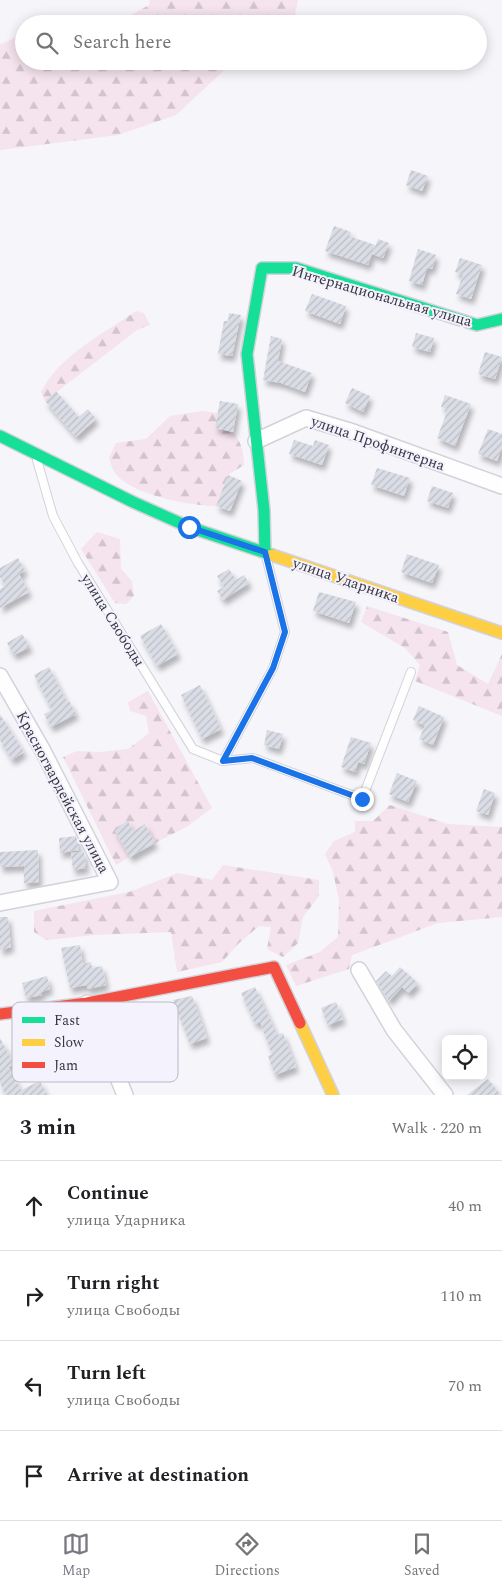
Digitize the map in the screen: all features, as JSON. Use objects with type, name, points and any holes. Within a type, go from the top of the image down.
[{"type":"street","name":"Интернациональная улица","points":[[256,441],[247,354],[262,268],[296,268],[477,325],[502,319]]},
{"type":"street","name":"улица Профинтерна","points":[[256,441],[306,418],[353,432],[502,486]]},
{"type":"street","name":"улица Ударника","points":[[0,436],[133,502],[189,527],[502,633]]},
{"type":"street","points":[[256,441],[264,510],[265,552]]},
{"type":"street","name":"Красногвардейская улица","points":[[0,676],[43,751],[110,882],[0,903]]},
{"type":"street","points":[[92,1002],[274,967],[333,1095]]},
{"type":"street","points":[[360,970],[394,1030],[446,1095]]},
{"type":"street","points":[[120,1082],[125,1095]]},
{"type":"lane","name":"улица Свободы","points":[[35,454],[53,516],[78,563],[193,749],[223,761],[252,758],[362,799],[411,672]]},
{"type":"lane","points":[[223,761],[273,668],[285,632],[265,552]]},
{"type":"green space","points":[[150,0],[298,0],[295,15],[131,15],[149,5]]},
{"type":"green space","points":[[15,38],[15,70],[224,70],[176,115],[118,135],[0,150],[0,44]]},
{"type":"green space","points":[[136,311],[144,313],[150,325],[137,330],[45,401],[41,392],[59,367],[83,346]]},
{"type":"green space","points":[[202,411],[218,413],[215,428],[233,432],[242,447],[244,465],[228,475],[216,506],[192,504],[162,498],[134,487],[123,481],[115,473],[109,458],[116,443],[146,439],[170,416]]},
{"type":"green space","points":[[97,532],[120,539],[121,569],[132,581],[134,596],[126,604],[115,603],[81,549]]},
{"type":"green space","points":[[367,606],[448,632],[457,665],[488,684],[502,654],[502,716],[415,681],[420,665],[405,648],[361,622]]},
{"type":"green space","points":[[148,691],[212,808],[188,826],[155,843],[145,824],[133,831],[128,822],[114,829],[130,857],[116,865],[63,757],[77,751],[100,752],[128,749],[149,733],[146,716],[130,711],[128,702]]},
{"type":"green space","points":[[390,805],[448,824],[502,827],[502,917],[438,923],[352,955],[349,969],[296,986],[286,965],[320,952],[338,937],[339,900],[333,872],[325,854],[334,841],[355,832],[355,821],[373,821]]},
{"type":"green space","points":[[223,865],[319,880],[319,896],[303,917],[298,943],[283,957],[267,949],[271,927],[259,926],[238,944],[222,962],[177,972],[171,932],[95,935],[46,940],[34,932],[34,911],[129,892],[178,873],[212,880]]},
{"type":"building","points":[[411,170],[428,176],[422,191],[406,185]]},
{"type":"building","points":[[334,226],[351,232],[349,236],[375,245],[368,265],[325,251]]},
{"type":"building","points":[[378,239],[389,243],[383,258],[372,254]]},
{"type":"building","points":[[418,249],[436,255],[432,269],[427,268],[422,285],[409,281]]},
{"type":"building","points":[[460,258],[482,265],[471,299],[456,294],[463,275],[455,272]]},
{"type":"building","points":[[312,294],[346,306],[340,324],[305,311]]},
{"type":"building","points":[[229,313],[241,315],[232,356],[218,354],[224,321],[228,321]]},
{"type":"building","points":[[416,333],[434,338],[430,352],[412,347]]},
{"type":"building","points":[[271,336],[282,339],[278,361],[312,373],[305,392],[281,383],[263,380]]},
{"type":"building","points":[[485,352],[502,357],[495,379],[478,374]]},
{"type":"building","points":[[352,388],[370,396],[363,412],[345,403]]},
{"type":"building","points":[[56,391],[79,417],[88,409],[96,419],[76,437],[45,401]]},
{"type":"building","points":[[445,395],[471,404],[455,446],[437,438],[448,409],[441,407]]},
{"type":"building","points":[[220,401],[238,404],[233,432],[215,428]]},
{"type":"building","points":[[488,429],[502,434],[502,448],[497,461],[478,454]]},
{"type":"building","points":[[294,440],[313,446],[315,440],[329,445],[322,465],[289,454]]},
{"type":"building","points":[[377,468],[410,478],[404,496],[371,485]]},
{"type":"building","points":[[228,475],[242,481],[230,511],[216,506]]},
{"type":"building","points":[[432,486],[453,493],[448,508],[427,501]]},
{"type":"building","points":[[407,554],[439,565],[432,583],[401,572]]},
{"type":"building","points":[[18,558],[25,571],[19,574],[29,592],[0,608],[0,589],[6,586],[0,577],[0,568]]},
{"type":"building","points":[[229,569],[236,580],[244,575],[249,583],[223,600],[217,591],[224,587],[217,576]]},
{"type":"building","points":[[319,592],[356,602],[349,623],[313,611]]},
{"type":"building","points":[[161,624],[178,654],[157,666],[140,636]]},
{"type":"building","points":[[22,634],[30,647],[14,655],[7,643]]},
{"type":"building","points":[[49,667],[67,702],[69,701],[76,714],[51,727],[44,714],[52,710],[34,675]]},
{"type":"building","points":[[200,685],[221,729],[202,739],[181,695]]},
{"type":"building","points":[[419,706],[444,717],[433,745],[419,739],[425,726],[413,720]]},
{"type":"building","points":[[0,714],[24,752],[12,760],[0,740]]},
{"type":"building","points":[[267,730],[283,734],[279,749],[264,745]]},
{"type":"building","points":[[351,737],[371,743],[364,764],[358,762],[355,772],[341,767]]},
{"type":"building","points":[[397,773],[417,781],[408,802],[389,794]]},
{"type":"building","points":[[484,789],[495,793],[488,815],[476,811]]},
{"type":"building","points":[[128,821],[133,831],[145,824],[155,843],[130,857],[114,829]]},
{"type":"building","points":[[76,836],[79,850],[60,853],[59,838]]},
{"type":"building","points":[[38,850],[39,882],[24,883],[24,866],[0,867],[0,852]]},
{"type":"building","points":[[84,852],[86,868],[73,870],[71,853]]},
{"type":"building","points":[[0,917],[8,917],[11,947],[0,950]]},
{"type":"building","points":[[80,945],[83,964],[91,962],[92,968],[102,966],[106,985],[88,989],[87,985],[70,988],[61,948]]},
{"type":"building","points":[[400,967],[418,983],[409,993],[402,987],[389,1001],[376,981],[386,971],[392,976]]},
{"type":"building","points":[[47,976],[50,989],[41,992],[42,995],[26,998],[22,983]]},
{"type":"building","points":[[255,987],[277,1035],[283,1033],[296,1067],[275,1075],[268,1056],[272,1054],[260,1022],[255,1024],[241,993]]},
{"type":"building","points":[[192,996],[207,1038],[190,1044],[178,1013],[178,1002],[174,1002],[173,1000]]},
{"type":"building","points":[[336,1002],[343,1019],[328,1025],[321,1008]]},
{"type":"building","points":[[0,1038],[12,1060],[12,1065],[9,1067],[12,1073],[12,1082],[17,1082],[21,1090],[40,1082],[47,1095],[6,1095],[0,1083]]},
{"type":"building","points":[[487,1080],[501,1095],[467,1095]]},
{"type":"traffic: fast","points":[[265,552],[264,510],[247,354],[262,268],[296,268],[477,325],[502,319]]},
{"type":"traffic: fast","points":[[0,436],[133,502],[189,527],[272,555]]},
{"type":"traffic: slow","points":[[272,555],[502,633]]},
{"type":"traffic: slow","points":[[300,1023],[333,1095]]},
{"type":"traffic: jam","points":[[92,1002],[274,967],[300,1023]]},
{"type":"traffic: jam","points":[[0,1014],[12,1012]]},
{"type":"route","points":[[189,527],[265,552],[285,632],[273,668],[223,761],[252,758],[362,799]]}]
